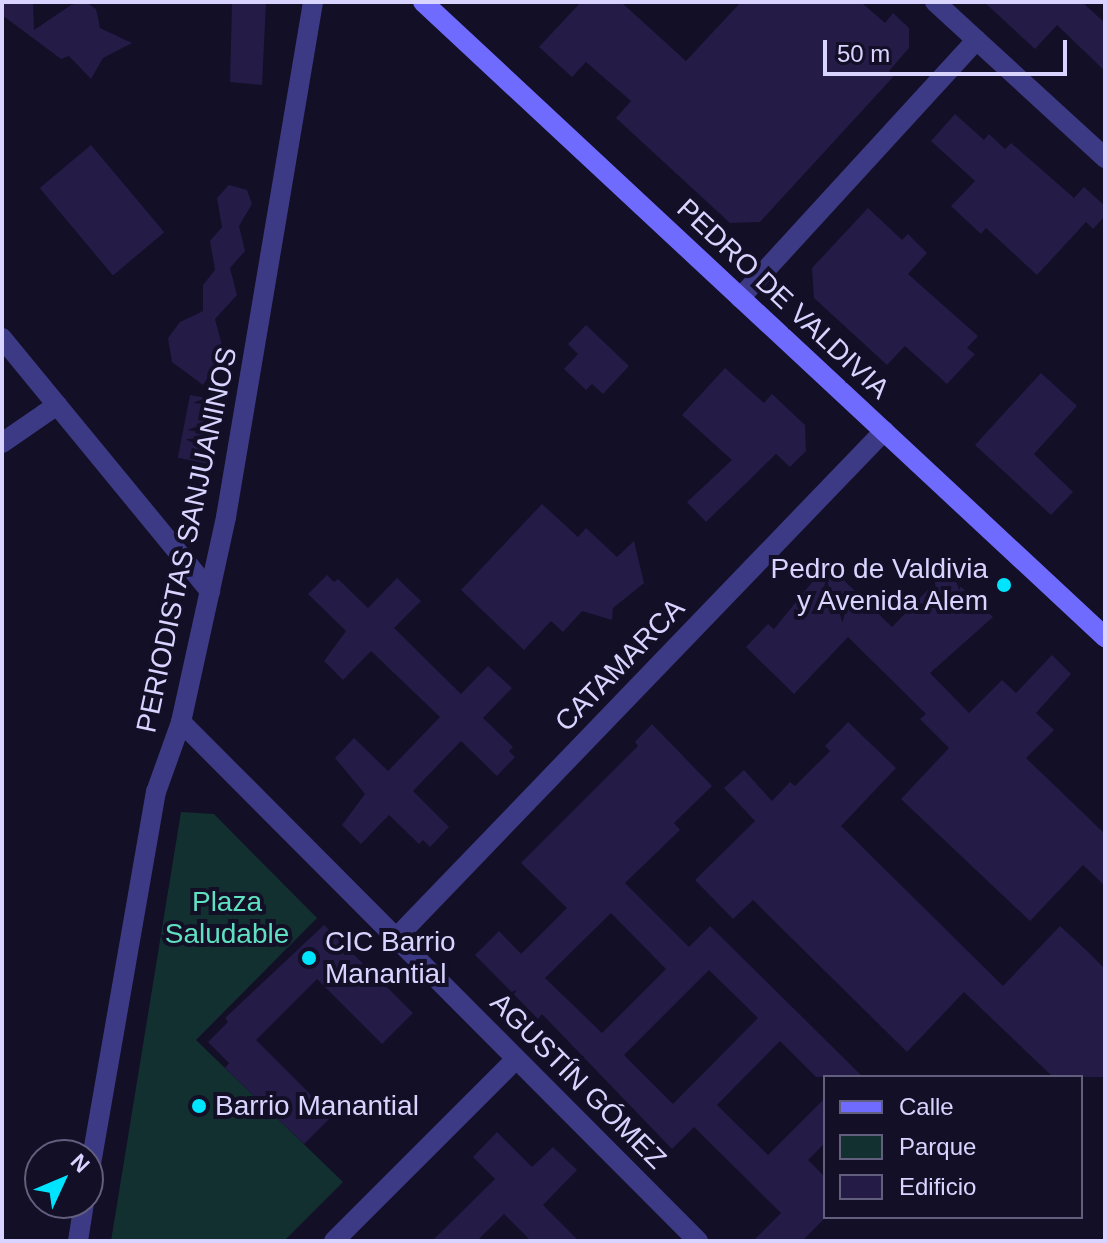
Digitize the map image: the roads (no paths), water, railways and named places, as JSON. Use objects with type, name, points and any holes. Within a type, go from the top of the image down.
[{"type":"street","name":"PERIODISTAS SANJUANINOS","points":[[95,1139],[156,792],[181,722],[210,591],[290,160],[313,2]]},
{"type":"street","name":"PEDRO DE VALDIVIA","points":[[423,2],[1105,637]]},
{"type":"street","points":[[935,2],[1105,158]]},
{"type":"street","points":[[740,298],[976,40]]},
{"type":"street","points":[[2,338],[210,591]]},
{"type":"street","points":[[2,443],[57,405]]},
{"type":"street","name":"CATAMARCA","points":[[396,938],[884,431]]},
{"type":"street","name":"AGUSTÍN GÓMEZ","points":[[181,722],[698,1241]]},
{"type":"street","points":[[334,1241],[516,1059]]},
{"type":"street","points":[[78,1241],[81,1219]]},
{"type":"place","name":"Pedro de Valdivia y Avenida Alem","points":[[1004,585]]},
{"type":"place","name":"CIC Barrio Manantial","points":[[309,958]]},
{"type":"place","name":"Barrio Manantial","points":[[199,1106]]},
{"type":"park label","name":"Plaza Saludable","points":[[227,918]]}]
